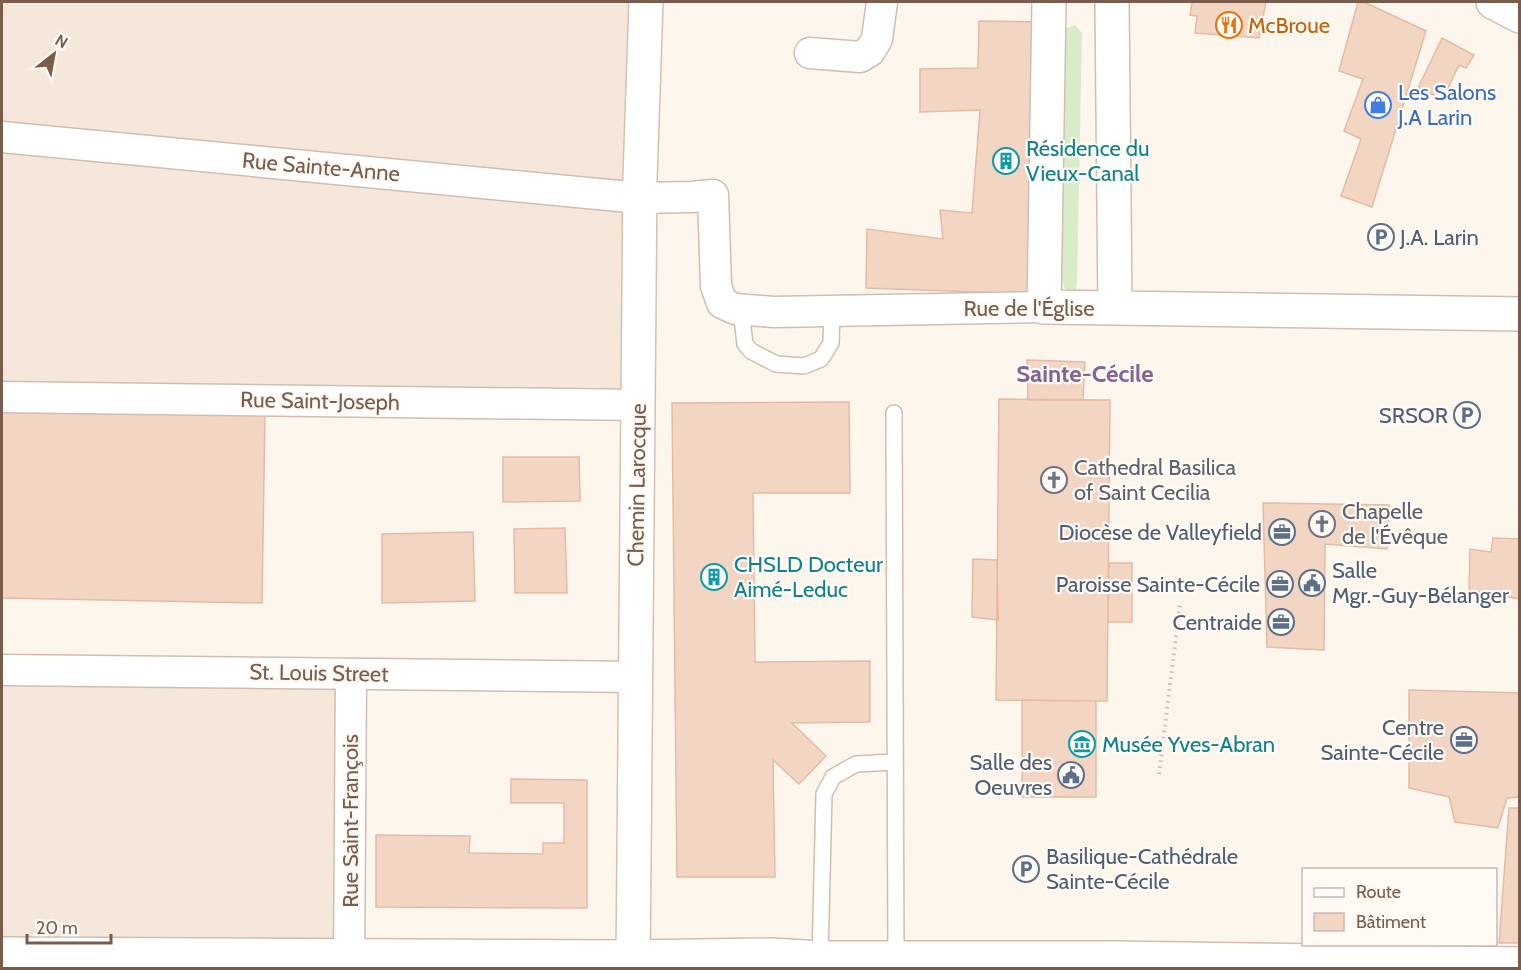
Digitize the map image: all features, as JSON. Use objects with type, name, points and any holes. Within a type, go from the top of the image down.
[{"type":"street","name":"Chemin Larocque","points":[[633,963],[640,198],[646,2]]},
{"type":"street","points":[[810,53],[860,57],[870,51],[877,39],[882,2]]},
{"type":"street","points":[[1044,306],[1049,2]]},
{"type":"street","points":[[1112,2],[1115,308]]},
{"type":"street","points":[[1493,2],[1520,16]]},
{"type":"street","name":"Rue Sainte-Anne","points":[[2,137],[640,198]]},
{"type":"street","points":[[640,198],[713,195],[716,286],[722,303],[741,310]]},
{"type":"street","name":"Rue de l'Église","points":[[741,310],[774,312],[1044,306],[1520,314]]},
{"type":"street","name":"Rue Saint-Joseph","points":[[2,397],[638,405]]},
{"type":"street","name":"St. Louis Street","points":[[2,670],[636,677]]},
{"type":"street","name":"Rue Saint-François","points":[[349,962],[351,674]]},
{"type":"street","points":[[2,954],[349,962],[633,963],[772,955],[820,958],[1113,963],[1520,964]]},
{"type":"lane","points":[[741,310],[745,344],[751,351],[776,364],[804,366],[821,359],[831,343],[832,311]]},
{"type":"lane","points":[[894,413],[896,958]]},
{"type":"lane","points":[[820,958],[824,794],[833,777],[856,764],[895,762]]},
{"type":"path","points":[[1159,774],[1180,604]]},
{"type":"shaded area","points":[[2,2],[633,2],[628,396],[2,386]]},
{"type":"shaded area","points":[[2,681],[341,684],[336,968],[2,968]]},
{"type":"green space","points":[[1075,25],[1082,33],[1077,281],[1072,298],[1066,292],[1061,277],[1065,35],[1067,28]]},
{"type":"building","name":"McBroue","points":[[1192,2],[1266,2],[1259,38],[1195,33],[1197,16],[1190,15]]},
{"type":"building","name":"Les Salons J.A Larin","points":[[1358,2],[1364,2],[1426,31],[1372,207],[1341,196],[1361,139],[1344,131],[1363,79],[1339,71]]},
{"type":"building","name":"Résidence du Vieux-Canal","points":[[979,21],[1043,22],[1029,294],[866,288],[867,229],[943,239],[940,210],[972,213],[980,110],[920,112],[920,69],[978,68]]},
{"type":"building","points":[[1442,38],[1474,55],[1466,68],[1459,65],[1443,99],[1418,88]]},
{"type":"building","points":[[1027,360],[1085,362],[1083,400],[1028,400]]},
{"type":"building","name":"Cathedral Basilica of Saint Cecilia","points":[[999,399],[1110,400],[1107,701],[996,700]]},
{"type":"building","name":"CHSLD Docteur Aimé-Leduc","points":[[849,402],[850,493],[753,493],[755,662],[870,661],[870,722],[792,723],[826,756],[799,784],[773,760],[775,877],[677,877],[672,403]]},
{"type":"building","points":[[2,409],[265,413],[262,603],[2,598]]},
{"type":"building","points":[[503,457],[579,457],[580,501],[503,502]]},
{"type":"building","points":[[1263,503],[1389,505],[1387,549],[1325,544],[1324,650],[1267,647]]},
{"type":"building","points":[[565,528],[567,593],[515,593],[514,529]]},
{"type":"building","points":[[473,532],[475,601],[382,603],[382,534]]},
{"type":"building","points":[[1493,538],[1520,539],[1520,599],[1469,590],[1470,549],[1491,552]]},
{"type":"building","points":[[973,559],[997,560],[998,620],[972,617]]},
{"type":"building","points":[[1109,563],[1132,563],[1132,622],[1108,622]]},
{"type":"building","name":"Centre Sainte-Cécile","points":[[1409,690],[1520,693],[1520,797],[1507,798],[1498,828],[1455,822],[1449,797],[1409,788]]},
{"type":"building","points":[[1022,700],[1096,701],[1096,797],[1022,797]]},
{"type":"building","points":[[511,779],[587,780],[587,908],[376,907],[376,835],[470,836],[469,853],[543,854],[543,843],[564,843],[564,803],[511,803]]},
{"type":"building","points":[[1509,808],[1520,808],[1520,943],[1499,943]]},
{"type":"place","name":"McBroue","points":[[1229,25]]},
{"type":"place","name":"Les Salons J.A Larin","points":[[1378,105]]},
{"type":"place","name":"Résidence du Vieux-Canal","points":[[1006,161]]},
{"type":"place","name":"J.A. Larin","points":[[1381,237]]},
{"type":"place","name":"SRSOR","points":[[1467,415]]},
{"type":"place","name":"Cathedral Basilica of Saint Cecilia","points":[[1054,480]]},
{"type":"place","name":"Chapelle de l'Évêque","points":[[1322,524]]},
{"type":"place","name":"Diocèse de Valleyfield","points":[[1282,532]]},
{"type":"place","name":"CHSLD Docteur Aimé-Leduc","points":[[714,577]]},
{"type":"place","name":"Salle Mgr.-Guy-Bélanger","points":[[1312,583]]},
{"type":"place","name":"Paroisse Sainte-Cécile","points":[[1280,584]]},
{"type":"place","name":"Centraide","points":[[1281,622]]},
{"type":"place","name":"Centre Sainte-Cécile","points":[[1464,740]]},
{"type":"place","name":"Musée Yves-Abran","points":[[1082,744]]},
{"type":"place","name":"Salle des Oeuvres","points":[[1071,775]]},
{"type":"place","name":"Basilique-Cathédrale Sainte-Cécile","points":[[1026,869]]},
{"type":"district","name":"Sainte-Cécile","points":[[1085,373]]}]
